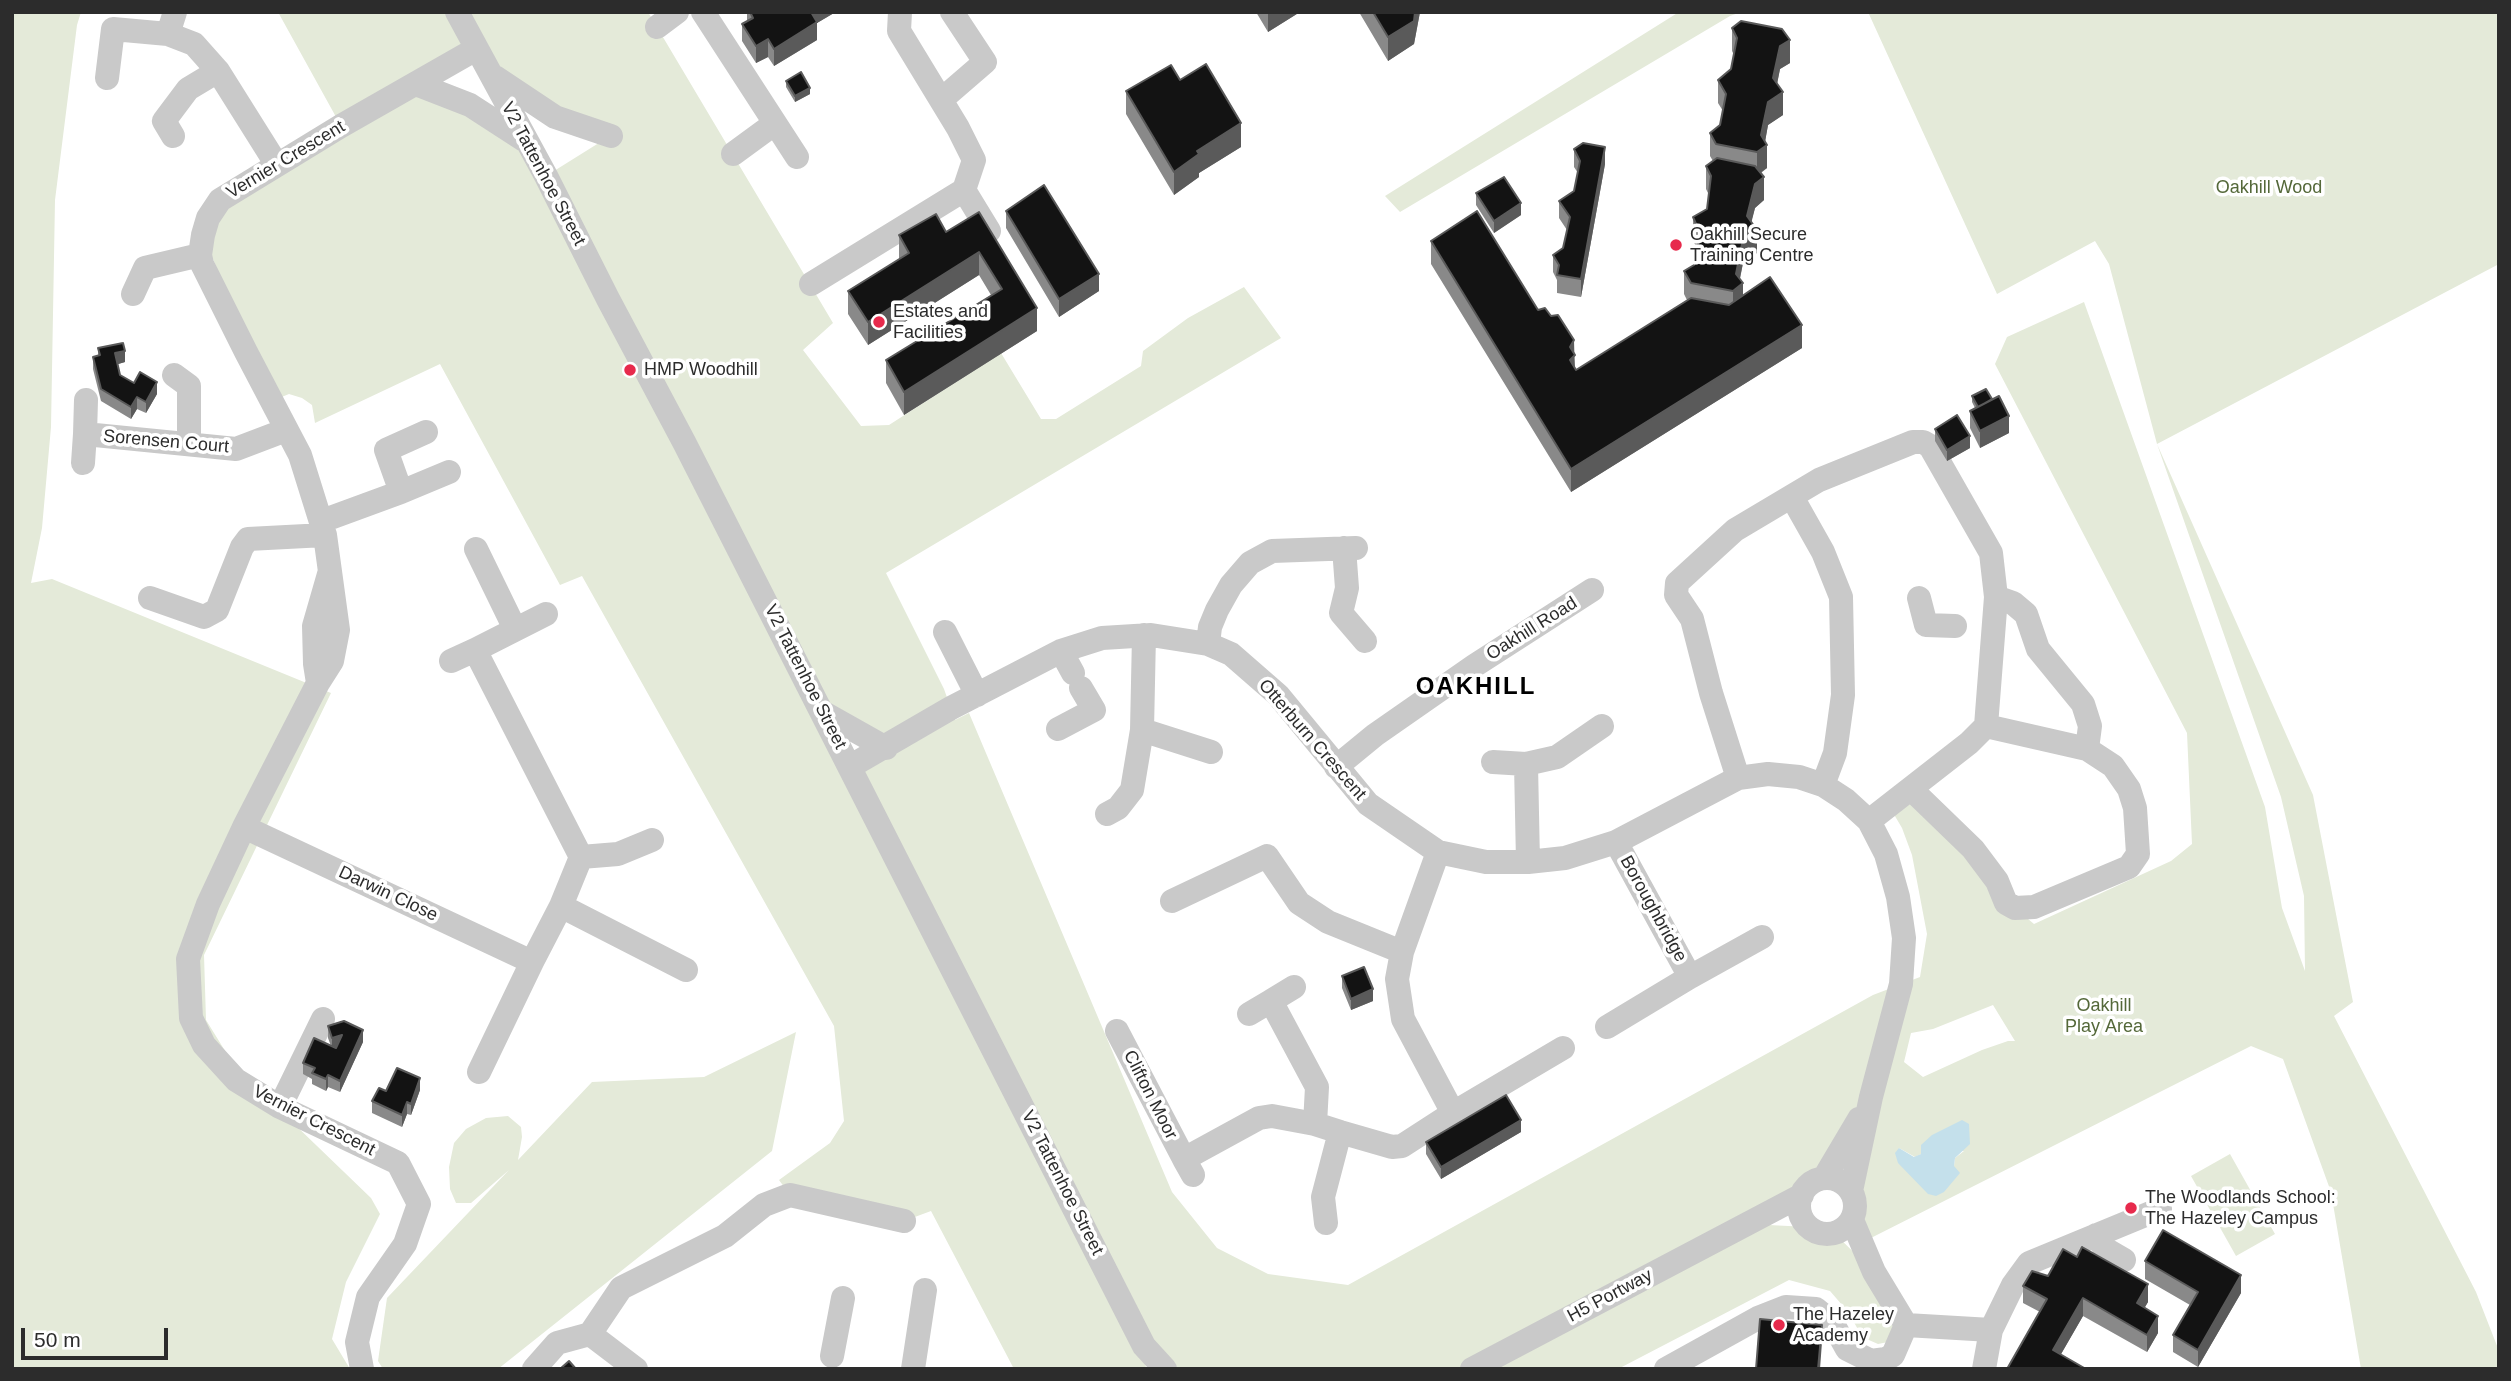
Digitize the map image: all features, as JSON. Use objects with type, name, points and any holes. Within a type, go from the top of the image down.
[{"type":"street","name":"V2 Tattenhoe Street","points":[[457,12],[684,442],[850,766],[977,1015],[1145,1357],[1165,1369]]},
{"type":"street","points":[[703,12],[797,157]]},
{"type":"street","points":[[811,284],[964,190],[974,160],[899,31],[900,12]]},
{"type":"street","points":[[941,100],[985,62],[952,12]]},
{"type":"street","points":[[107,78],[113,20],[171,23],[218,71],[277,165]]},
{"type":"street","name":"Vernier Crescent","points":[[362,1369],[357,1342],[368,1297],[405,1244],[419,1204],[398,1163],[280,1107],[236,1080],[204,1045],[191,1018],[188,959],[208,904],[244,827],[318,682],[332,661],[338,630],[324,528],[300,455],[202,264],[202,235],[208,218],[220,201],[476,49]]},
{"type":"street","points":[[173,136],[164,121],[188,89],[218,71]]},
{"type":"street","points":[[491,75],[555,117],[611,136]]},
{"type":"street","points":[[416,84],[470,105],[527,142]]},
{"type":"street","points":[[733,154],[774,124]]},
{"type":"street","points":[[964,190],[989,231]]},
{"type":"street","points":[[134,294],[145,268],[201,255]]},
{"type":"street","points":[[174,375],[189,386],[189,444]]},
{"type":"street","name":"Sorensen Court","points":[[83,463],[86,400]]},
{"type":"street","name":"Sorensen Court","points":[[85,434],[236,449],[286,430]]},
{"type":"street","points":[[401,492],[386,450],[426,432]]},
{"type":"street","points":[[1738,778],[1711,693],[1692,619],[1676,595],[1677,583],[1735,530],[1819,480],[1913,442],[1923,442],[1930,446],[1991,552],[1996,597],[1973,627],[1986,726]]},
{"type":"street","points":[[149,598],[204,617],[217,610],[242,547],[248,539],[324,528],[449,472]]},
{"type":"street","points":[[1792,496],[1823,552],[1841,597],[1843,695],[1835,753],[1823,785]]},
{"type":"street","points":[[1208,644],[1210,626],[1217,610],[1231,585],[1250,563],[1272,551],[1350,548],[1347,588],[1341,613],[1365,641]]},
{"type":"street","points":[[476,549],[515,629]]},
{"type":"street","name":"Oakhill Road","points":[[1336,767],[1375,735],[1474,666],[1592,590]]},
{"type":"street","points":[[1996,597],[2013,603],[2026,614],[2038,649],[2083,704],[2090,726],[2087,749]]},
{"type":"street","points":[[1919,598],[1926,625],[1973,627]]},
{"type":"street","points":[[451,661],[546,614]]},
{"type":"street","points":[[945,632],[977,695]]},
{"type":"street","points":[[1107,814],[1118,808],[1132,790],[1142,730],[1144,635]]},
{"type":"street","name":"Otterburn Crescent","points":[[850,766],[951,708],[1061,651],[1102,638],[1144,635],[1208,644],[1231,654],[1278,695],[1368,804],[1438,852],[1486,862],[1528,862],[1565,858],[1616,842],[1738,778],[1768,774],[1799,777],[1823,785],[1846,800],[1869,821],[1886,854],[1898,897],[1904,938],[1901,984],[1850,1191]]},
{"type":"street","points":[[475,650],[581,857],[561,906],[479,1072]]},
{"type":"street","points":[[1058,729],[1094,710],[1061,651]]},
{"type":"street","points":[[822,712],[886,747]]},
{"type":"street","points":[[1493,762],[1525,764],[1557,757],[1602,726]]},
{"type":"street","points":[[1911,789],[1973,849],[1997,881],[2006,903],[2015,908],[2034,907],[2129,867],[2138,854],[2136,808],[2129,789],[2113,766],[2087,749],[1986,726]]},
{"type":"street","points":[[1869,821],[1969,743],[1986,726]]},
{"type":"street","points":[[1142,730],[1211,752]]},
{"type":"street","points":[[1525,764],[1528,862]]},
{"type":"street","name":"Darwin Close","points":[[244,827],[532,962]]},
{"type":"street","points":[[581,857],[618,854],[652,840]]},
{"type":"street","name":"Boroughbridge","points":[[1616,842],[1690,977]]},
{"type":"street","points":[[1438,852],[1402,952],[1397,979],[1403,1019],[1453,1113]]},
{"type":"street","points":[[1172,901],[1267,856],[1299,903],[1328,922],[1402,952]]},
{"type":"street","points":[[561,906],[686,970]]},
{"type":"street","name":"Boroughbridge","points":[[1607,1027],[1762,937]]},
{"type":"street","points":[[1249,1014],[1294,987]]},
{"type":"street","points":[[1271,1001],[1317,1087],[1315,1124]]},
{"type":"street","points":[[280,1107],[323,1019]]},
{"type":"street","name":"Clifton Moor","points":[[1117,1031],[1188,1167],[1259,1118],[1272,1116],[1315,1124],[1392,1147],[1402,1146],[1563,1048]]},
{"type":"street","name":"Otterburn Crescent","points":[[1824,1178],[1871,1097]]},
{"type":"street","points":[[1326,1223],[1323,1197],[1340,1132]]},
{"type":"street","points":[[1747,1224],[1808,1227],[1820,1233],[1843,1227],[1855,1205],[1850,1191],[1839,1181],[1824,1178],[1815,1181],[1802,1195],[1800,1212],[1808,1227]]},
{"type":"street","points":[[534,1369],[557,1343],[590,1334],[621,1289],[725,1236],[764,1205],[790,1195],[904,1221]]},
{"type":"street","name":"H5 Portway","points":[[1472,1369],[1802,1195]]},
{"type":"street","points":[[1984,1369],[1991,1330],[2013,1285],[2029,1263],[2160,1209]]},
{"type":"street","points":[[1843,1227],[1906,1325]]},
{"type":"street","points":[[2096,1235],[2105,1249],[2124,1260]]},
{"type":"street","points":[[913,1369],[925,1290]]},
{"type":"street","points":[[832,1356],[843,1298]]},
{"type":"street","points":[[1667,1369],[1758,1318],[1786,1307],[1816,1309],[1832,1322],[1847,1349],[1871,1361],[1893,1355],[1906,1325]]},
{"type":"street","points":[[1906,1325],[1991,1330]]},
{"type":"street","points":[[590,1334],[636,1369]]},
{"type":"green space","points":[[12,12],[81,12],[77,25],[55,200],[51,427],[42,528],[31,583],[52,579],[331,693],[204,955],[206,1020],[235,1067],[371,1198],[380,1214],[346,1282],[332,1339],[350,1369],[12,1369]]},
{"type":"green space","name":"Oakhill Play Area","points":[[278,12],[648,12],[833,323],[803,350],[861,426],[889,425],[1001,353],[1041,419],[1056,419],[1141,366],[1143,351],[1188,318],[1244,287],[1281,338],[886,573],[944,689],[955,720],[969,713],[1172,1192],[1217,1248],[1268,1274],[1348,1285],[1873,995],[1920,977],[1927,934],[1912,855],[1902,828],[1889,806],[1911,789],[2015,908],[2034,924],[2171,861],[2192,844],[2187,733],[1995,364],[2007,337],[2084,302],[2265,807],[2282,908],[2305,971],[2304,896],[2281,797],[2157,444],[2313,795],[2353,1002],[2334,1016],[2476,1292],[2499,1351],[2499,1369],[2361,1369],[2331,1192],[2283,1059],[2251,1046],[1861,1243],[1854,1198],[1871,1100],[1814,1181],[1749,1224],[1808,1227],[1820,1233],[1834,1233],[1874,1272],[1898,1340],[1878,1344],[1862,1337],[1849,1313],[1830,1291],[1789,1280],[1618,1369],[1165,1369],[1144,1348],[1146,1369],[1014,1369],[931,1211],[904,1221],[790,1195],[779,1180],[830,1143],[844,1121],[834,1026],[582,576],[560,585],[440,364],[315,423],[312,405],[302,398],[289,394],[272,401],[203,235],[208,218],[341,126]],"holes":[[[475,49],[555,117],[610,136],[546,176],[470,105],[417,84]],[[824,713],[886,748],[851,766]],[[1993,1005],[2015,1041],[1982,1050],[1923,1077],[1904,1062],[1911,1033],[1933,1029]],[[1899,1148],[1915,1157],[1921,1154],[1964,1151],[1955,1158],[1954,1166],[1898,1163]]]},
{"type":"green space","points":[[1679,12],[1741,12],[1730,16],[1400,212],[1385,196]]},
{"type":"green space","name":"Oakhill Wood","points":[[1868,12],[2499,12],[2499,264],[2157,444],[2109,264],[2095,241],[1997,294]]},
{"type":"green space","points":[[796,1032],[772,1151],[498,1369],[383,1369],[378,1361],[387,1298],[509,1170],[471,1203],[456,1203],[450,1189],[449,1167],[454,1143],[466,1129],[486,1118],[508,1116],[521,1127],[518,1160],[592,1082],[704,1077]]},
{"type":"green space","points":[[2230,1154],[2275,1234],[2236,1256],[2191,1176]]},
{"type":"water","points":[[1962,1120],[1969,1124],[1970,1144],[1955,1158],[1954,1166],[1960,1173],[1944,1192],[1936,1196],[1928,1194],[1898,1163],[1895,1153],[1899,1148],[1914,1157],[1921,1154],[1921,1145],[1932,1135]]},
{"type":"building","points":[[750,12],[811,12],[817,22],[774,49],[768,39],[756,46],[742,24],[753,18]]},
{"type":"building","points":[[1373,12],[1415,12],[1414,21],[1388,37]]},
{"type":"building","points":[[1741,21],[1782,29],[1790,40],[1780,46],[1773,78],[1783,92],[1768,102],[1761,135],[1767,145],[1757,152],[1716,144],[1710,133],[1720,125],[1726,94],[1718,80],[1731,69],[1737,38],[1732,28]]},
{"type":"building","points":[[1206,64],[1241,123],[1197,151],[1199,154],[1174,172],[1126,91],[1171,65],[1180,80]]},
{"type":"building","points":[[801,72],[810,88],[795,96],[786,81]]},
{"type":"building","points":[[1583,143],[1605,147],[1581,279],[1557,275],[1559,265],[1553,255],[1563,248],[1570,217],[1559,201],[1574,191],[1580,161],[1574,149]]},
{"type":"building","points":[[1717,158],[1755,166],[1764,177],[1755,184],[1747,216],[1757,230],[1743,239],[1736,274],[1743,283],[1733,291],[1691,283],[1684,271],[1694,265],[1700,233],[1693,217],[1707,209],[1711,176],[1706,166]]},
{"type":"building","points":[[1504,177],[1521,203],[1494,221],[1476,193]]},
{"type":"building","points":[[1044,185],[1099,274],[1059,299],[1006,211]]},
{"type":"building","points":[[1477,211],[1538,310],[1545,308],[1551,316],[1558,315],[1574,340],[1570,347],[1575,355],[1570,360],[1576,370],[1691,298],[1729,305],[1770,277],[1802,325],[1571,469],[1431,241]]},
{"type":"building","points":[[979,212],[1037,308],[904,392],[886,360],[1002,289],[979,252],[868,322],[848,291],[909,253],[899,235],[936,214],[946,232]]},
{"type":"building","points":[[123,343],[125,351],[115,353],[120,375],[134,383],[140,372],[157,382],[146,402],[137,397],[131,407],[101,389],[93,357],[100,355],[98,348]]},
{"type":"building","points":[[1986,389],[1992,399],[1978,407],[1972,396]]},
{"type":"building","points":[[1999,396],[2009,416],[1980,431],[1970,411]]},
{"type":"building","points":[[1957,415],[1970,436],[1947,450],[1935,429]]},
{"type":"building","points":[[1364,967],[1373,989],[1351,999],[1342,976]]},
{"type":"building","points":[[344,1021],[363,1030],[340,1081],[328,1075],[326,1079],[312,1073],[315,1068],[303,1063],[314,1038],[336,1048],[342,1035],[332,1038],[328,1026]]},
{"type":"building","points":[[397,1068],[420,1078],[411,1104],[407,1102],[402,1115],[372,1101],[379,1088],[386,1091]]},
{"type":"building","points":[[1506,1095],[1521,1120],[1441,1167],[1426,1142]]},
{"type":"building","points":[[2163,1230],[2241,1275],[2198,1350],[2173,1335],[2198,1292],[2145,1261]]},
{"type":"building","points":[[2082,1247],[2148,1284],[2137,1303],[2158,1316],[2147,1335],[2083,1298],[2053,1350],[2086,1369],[2007,1369],[2047,1299],[2023,1286],[2032,1271],[2048,1276],[2063,1249],[2077,1257]]},
{"type":"building","points":[[1760,1319],[1822,1325],[1818,1369],[1756,1369]]},
{"type":"building","points":[[569,1361],[576,1369],[560,1369]]},
{"type":"place","name":"Oakhill Secure Training Centre","points":[[1676,245]]},
{"type":"place","name":"Estates and Facilities","points":[[879,322]]},
{"type":"place","name":"HMP Woodhill","points":[[630,370]]},
{"type":"place","name":"The Woodlands School: The Hazeley Campus","points":[[2131,1208]]},
{"type":"place","name":"The Hazeley Academy","points":[[1779,1325]]},
{"type":"district","name":"OAKHILL","points":[[1476,687]]}]
